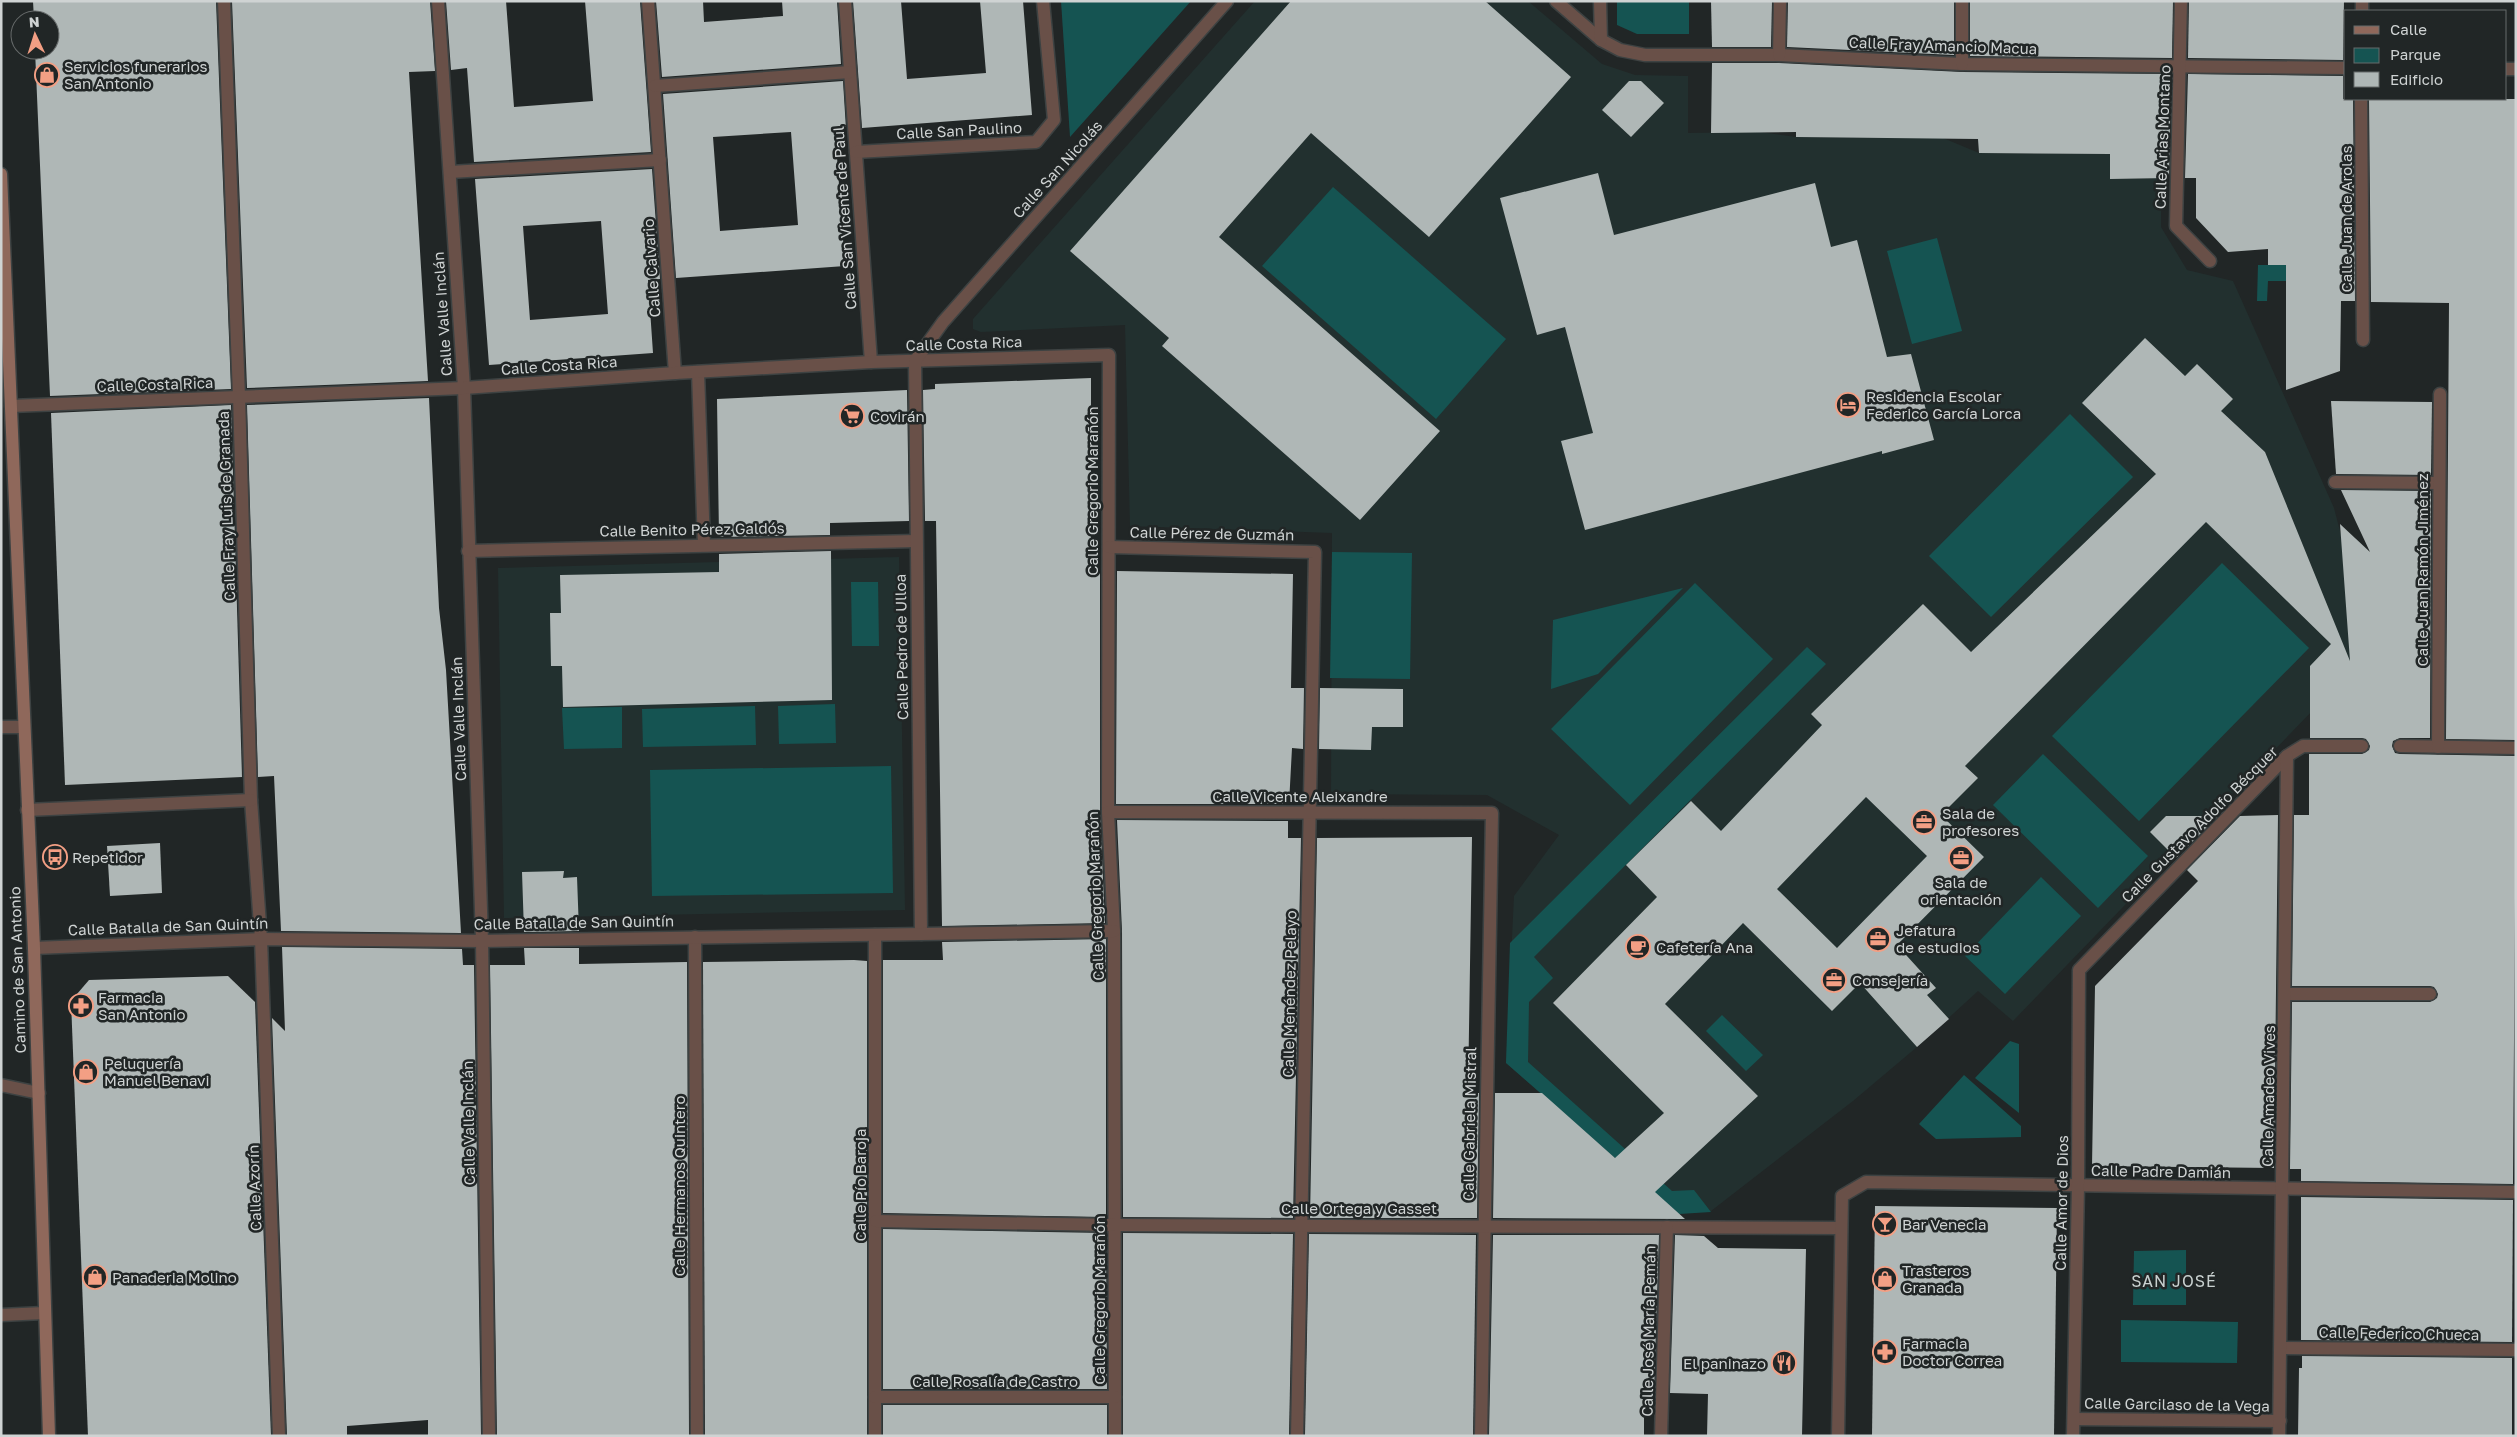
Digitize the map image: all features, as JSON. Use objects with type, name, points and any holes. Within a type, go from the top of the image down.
[{"type":"main road","name":"Camino de San Antonio","points":[[1,174],[23,726],[34,948],[49,1436]]},
{"type":"street","name":"Calle Fray Luis de Granada","points":[[224,1],[240,396],[251,800],[260,939]]},
{"type":"street","name":"Calle Valle Inclán","points":[[438,1],[464,388],[482,941],[489,1436]]},
{"type":"street","name":"Calle Calvario","points":[[648,1],[675,373]]},
{"type":"street","name":"Calle San Vicente de Paul","points":[[845,1],[871,362]]},
{"type":"street","name":"Calle San Paulino","points":[[856,152],[1036,142],[1054,120],[1043,1]]},
{"type":"street","name":"Calle San Nicolás","points":[[915,361],[943,322],[1227,1]]},
{"type":"street","name":"Calle Fray Amancio Macua","points":[[1556,1],[1601,40],[1620,50],[1644,55],[1779,56],[1962,64],[2344,68]]},
{"type":"street","points":[[1600,1],[1601,40]]},
{"type":"street","points":[[1779,56],[1780,1]]},
{"type":"street","points":[[1962,1],[1962,64]]},
{"type":"street","name":"Calle Arias Montano","points":[[2181,1],[2176,226],[2210,261]]},
{"type":"street","points":[[655,86],[850,72]]},
{"type":"street","name":"Calle Juan de Arolas","points":[[2362,100],[2363,340]]},
{"type":"street","points":[[450,172],[660,160]]},
{"type":"street","name":"Calle Costa Rica","points":[[11,406],[464,388],[675,373],[871,362],[1109,355]]},
{"type":"street","name":"Calle Gregorio Marañón","points":[[1109,355],[1108,812],[1114,931],[1115,1436]]},
{"type":"street","name":"Calle Pedro de Ulloa","points":[[915,361],[921,934]]},
{"type":"street","points":[[698,372],[704,545]]},
{"type":"street","name":"Calle Juan Ramón Jiménez","points":[[2438,747],[2440,394]]},
{"type":"street","points":[[2335,482],[2439,483]]},
{"type":"street","name":"Calle Benito Pérez Galdós","points":[[468,551],[916,541]]},
{"type":"street","name":"Calle Pérez de Guzmán","points":[[1109,548],[1315,552]]},
{"type":"street","name":"Calle Menéndez Pelayo","points":[[1297,1436],[1308,812],[1315,552]]},
{"type":"street","points":[[1,728],[23,726]]},
{"type":"street","name":"Calle Gustavo Adolfo Bécquer","points":[[2079,970],[2287,756],[2303,746],[2362,746]]},
{"type":"street","points":[[2400,746],[2516,748]]},
{"type":"street","name":"Calle Amadeo Vives","points":[[2279,1436],[2286,994],[2287,756]]},
{"type":"street","points":[[27,810],[251,800]]},
{"type":"street","name":"Calle Vicente Aleixandre","points":[[1108,812],[1492,813]]},
{"type":"street","name":"Calle Gabriela Mistral","points":[[1481,1436],[1483,1225],[1492,813]]},
{"type":"street","name":"Calle Batalla de San Quintín","points":[[34,948],[260,939],[482,941],[695,936],[1114,931]]},
{"type":"street","name":"Calle Pío Baroja","points":[[875,935],[875,1436]]},
{"type":"street","name":"Calle Hermanos Quintero","points":[[695,936],[697,1436]]},
{"type":"street","name":"Calle Azorín","points":[[260,939],[279,1436]]},
{"type":"street","name":"Calle Amor de Dios","points":[[2073,1436],[2078,1186],[2079,970]]},
{"type":"street","points":[[2286,994],[2430,994]]},
{"type":"street","points":[[1,1085],[38,1093]]},
{"type":"street","name":"Calle Padre Damián","points":[[1841,1228],[1842,1196],[1866,1182],[2516,1192]]},
{"type":"street","name":"Calle Ortega y Gasset","points":[[876,1221],[1115,1225],[1301,1224],[1841,1228]]},
{"type":"street","name":"Calle José María Pemán","points":[[1661,1436],[1667,1227]]},
{"type":"street","points":[[1838,1436],[1841,1228]]},
{"type":"street","points":[[1,1315],[44,1312]]},
{"type":"street","name":"Calle Federico Chueca","points":[[2281,1348],[2516,1350]]},
{"type":"street","name":"Calle Rosalía de Castro","points":[[875,1397],[1115,1397]]},
{"type":"street","name":"Calle Garcilaso de la Vega","points":[[2074,1419],[2280,1421]]},
{"type":"shaded area","points":[[1255,1],[1528,1],[1602,64],[1635,75],[1688,76],[1688,133],[1760,132],[1796,137],[1943,138],[1979,153],[2110,154],[2110,179],[2161,178],[2161,227],[2187,270],[2233,281],[2334,508],[2371,650],[2013,1021],[1978,991],[1917,1047],[1853,1101],[1711,1211],[1679,1214],[1506,1063],[1514,896],[1559,835],[1487,795],[1331,794],[1332,533],[1130,526],[1125,325],[981,332],[973,329],[973,319]]},
{"type":"shaded area","points":[[899,557],[905,910],[504,918],[498,568]]},
{"type":"green space","points":[[1061,1],[1191,1],[1070,137]]},
{"type":"green space","points":[[1617,1],[1689,1],[1689,34],[1637,34],[1617,25]]},
{"type":"green space","points":[[1333,187],[1506,339],[1436,419],[1262,266]]},
{"type":"green space","points":[[1937,238],[1962,331],[1912,344],[1887,251]]},
{"type":"green space","points":[[2258,265],[2341,265],[2341,281],[2268,281],[2267,301],[2257,301]]},
{"type":"green space","points":[[2070,414],[2133,477],[1991,617],[1929,556]]},
{"type":"green space","points":[[1332,552],[1412,553],[1410,679],[1330,678]]},
{"type":"green space","points":[[2222,563],[2309,648],[2139,821],[2052,736]]},
{"type":"green space","points":[[851,582],[878,582],[879,646],[852,646]]},
{"type":"green space","points":[[1695,583],[1773,659],[1630,805],[1551,729]]},
{"type":"green space","points":[[1683,588],[1598,674],[1551,689],[1553,620]]},
{"type":"green space","points":[[1807,647],[1826,664],[1534,957],[1553,978],[1529,1002],[1528,1062],[1672,1191],[1694,1190],[1711,1212],[1679,1214],[1506,1063],[1510,943]]},
{"type":"green space","points":[[835,704],[836,743],[779,744],[778,706]]},
{"type":"green space","points":[[755,706],[756,745],[643,747],[642,709]]},
{"type":"green space","points":[[622,707],[622,748],[564,749],[562,708]]},
{"type":"green space","points":[[2043,754],[2148,856],[2098,908],[1993,805]]},
{"type":"green space","points":[[891,766],[893,893],[652,896],[650,770]]},
{"type":"green space","points":[[2041,877],[2081,916],[2005,994],[1965,956]]},
{"type":"green space","points":[[1722,1015],[1763,1055],[1746,1071],[1706,1031]]},
{"type":"green space","points":[[2010,1041],[2019,1044],[2019,1113],[1975,1078]]},
{"type":"green space","points":[[1964,1075],[2021,1126],[2021,1137],[1936,1139],[1919,1124]]},
{"type":"green space","points":[[2186,1250],[2186,1305],[2133,1305],[2134,1251]]},
{"type":"green space","points":[[2121,1320],[2238,1322],[2237,1363],[2121,1362]]},
{"type":"building","points":[[33,1],[216,1],[231,389],[50,396],[35,60],[60,60],[60,10],[33,10]]},
{"type":"building","points":[[232,1],[430,1],[435,71],[409,72],[428,381],[247,388]]},
{"type":"building","points":[[446,1],[506,1],[514,107],[593,101],[585,1],[640,1],[651,152],[474,162],[467,68],[451,70]]},
{"type":"building","points":[[656,1],[703,1],[704,22],[783,16],[782,1],[837,1],[841,64],[662,77]]},
{"type":"building","points":[[853,1],[901,1],[907,79],[986,73],[980,1],[1023,1],[1032,115],[862,128]]},
{"type":"building","points":[[1291,1],[1485,1],[1571,77],[1429,237],[1311,133],[1219,237],[1440,431],[1360,520],[1162,346],[1169,338],[1070,251]]},
{"type":"building","points":[[1711,1],[1772,1],[1771,47],[1712,47]]},
{"type":"building","points":[[1788,1],[1954,1],[1954,55],[1787,47]]},
{"type":"building","points":[[1970,1],[2173,1],[2172,58],[1970,56]]},
{"type":"building","points":[[2189,1],[2344,1],[2343,60],[2188,58]]},
{"type":"building","points":[[1712,63],[1779,63],[1962,72],[2171,74],[2169,178],[2110,179],[2110,154],[1979,153],[1978,139],[1796,137],[1796,132],[1711,133]]},
{"type":"building","points":[[2188,74],[2343,76],[2343,99],[2353,100],[2355,301],[2341,301],[2340,371],[2286,390],[2286,265],[2268,265],[2268,249],[2228,252],[2196,218],[2196,178],[2185,178]]},
{"type":"building","points":[[843,81],[846,129],[835,130],[845,266],[676,278],[663,94]],"holes":[[[791,132],[798,225],[720,231],[713,137]]]},
{"type":"building","points":[[1629,81],[1641,81],[1664,103],[1631,137],[1602,110]]},
{"type":"building","points":[[2516,99],[2516,740],[2446,739],[2449,303],[2371,302],[2369,100]]},
{"type":"building","points":[[652,169],[660,279],[648,280],[653,353],[489,365],[475,179]],"holes":[[[601,221],[608,314],[530,320],[523,226]]]},
{"type":"building","points":[[1598,173],[1614,235],[1815,183],[1831,247],[1857,240],[1887,357],[1911,354],[1934,440],[1882,454],[1882,451],[1585,530],[1561,441],[1593,433],[1565,327],[1537,335],[1500,198]]},
{"type":"building","points":[[2145,338],[2185,376],[2197,364],[2233,399],[2221,411],[2265,452],[2350,661],[2340,524],[2370,552],[2341,490],[2431,491],[2430,738],[2400,738],[2393,741],[2392,746],[2395,753],[2400,754],[2516,756],[2513,1184],[2301,1181],[2301,1169],[2290,1169],[2292,1002],[2430,1002],[2437,998],[2438,994],[2434,987],[2430,986],[2292,986],[2294,815],[2309,815],[2309,754],[2362,754],[2369,750],[2370,746],[2366,739],[2362,738],[2310,738],[2310,666],[2331,644],[2206,522],[1965,766],[1978,778],[1941,815],[1984,857],[1897,945],[1936,988],[1927,995],[1949,1019],[1917,1047],[1860,983],[1832,1011],[1743,923],[1665,1004],[1758,1096],[1655,1192],[1685,1219],[1493,1218],[1495,1093],[1542,1093],[1615,1158],[1664,1113],[1553,1003],[1657,897],[1626,865],[1691,801],[1721,831],[1822,725],[1811,714],[1923,604],[1971,652],[2156,474],[2082,403]],"holes":[[[1866,797],[1927,856],[1837,948],[1777,889]]]},
{"type":"building","points":[[1091,378],[1091,571],[1100,571],[1100,812],[1105,923],[942,926],[936,521],[925,521],[923,390],[935,389],[935,384]]},
{"type":"building","points":[[907,390],[909,521],[830,523],[830,535],[719,537],[717,399]]},
{"type":"building","points":[[429,398],[439,608],[446,670],[461,933],[281,931],[274,776],[258,777],[247,405]]},
{"type":"building","points":[[2331,401],[2432,402],[2431,475],[2336,474]]},
{"type":"building","points":[[231,405],[242,777],[65,785],[51,413]]},
{"type":"building","points":[[831,551],[832,700],[563,707],[562,666],[551,666],[550,613],[561,613],[560,575],[719,572],[719,554]]},
{"type":"building","points":[[1117,571],[1293,574],[1291,688],[1304,688],[1303,749],[1292,748],[1289,804],[1116,804]]},
{"type":"building","points":[[1320,688],[1403,689],[1403,727],[1372,727],[1371,750],[1319,749]]},
{"type":"building","points":[[2278,815],[2274,1168],[2092,1166],[2095,986],[2198,881],[2187,870],[2240,816]]},
{"type":"building","points":[[2166,816],[2218,816],[2176,858],[2150,832]]},
{"type":"building","points":[[1117,820],[1288,821],[1288,838],[1301,838],[1293,1218],[1123,1217],[1122,931]]},
{"type":"building","points":[[1472,837],[1468,1093],[1479,1093],[1477,1218],[1310,1218],[1317,838]]},
{"type":"building","points":[[160,843],[162,893],[110,896],[107,846]]},
{"type":"building","points":[[564,871],[563,878],[577,877],[579,931],[524,932],[522,872]]},
{"type":"building","points":[[1106,939],[1106,1217],[883,1213],[883,960],[943,960],[942,942]]},
{"type":"building","points":[[282,947],[462,949],[463,965],[474,965],[481,1436],[428,1436],[428,1420],[347,1426],[347,1436],[287,1436],[272,1018],[285,1031]]},
{"type":"building","points":[[524,948],[579,948],[579,964],[687,962],[689,1436],[497,1436],[490,965],[525,965]]},
{"type":"building","points":[[867,961],[867,1436],[705,1436],[703,962]]},
{"type":"building","points":[[228,976],[255,1002],[271,1436],[88,1436],[71,1001],[89,980]]},
{"type":"building","points":[[2301,1197],[2513,1200],[2512,1342],[2301,1340]]},
{"type":"building","points":[[1875,1206],[2057,1208],[2054,1436],[1872,1436]]},
{"type":"building","points":[[883,1229],[1106,1233],[1107,1389],[883,1389]]},
{"type":"building","points":[[1123,1233],[1293,1234],[1289,1436],[1123,1436]]},
{"type":"building","points":[[1309,1234],[1476,1235],[1473,1436],[1305,1436]]},
{"type":"building","points":[[1493,1235],[1659,1235],[1654,1393],[1644,1393],[1644,1436],[1489,1436]]},
{"type":"building","points":[[1675,1235],[1704,1236],[1718,1248],[1806,1249],[1802,1436],[1707,1436],[1708,1394],[1670,1393]]},
{"type":"building","points":[[2302,1356],[2512,1358],[2512,1436],[2298,1436],[2299,1368],[2302,1368]]},
{"type":"building","points":[[883,1405],[1107,1405],[1107,1436],[883,1436]]},
{"type":"place","name":"Servicios funerarios San Antonio","points":[[47,75]]},
{"type":"place","name":"Residencia Escolar Federico García Lorca","points":[[1848,405]]},
{"type":"place","name":"Covirán","points":[[852,416]]},
{"type":"place","name":"Sala de profesores","points":[[1924,822]]},
{"type":"place","name":"Repetidor","points":[[55,857]]},
{"type":"place","name":"Sala de orientación","points":[[1961,858]]},
{"type":"place","name":"Jefatura de estudios","points":[[1878,939]]},
{"type":"place","name":"Cafetería Ana","points":[[1638,947]]},
{"type":"place","name":"Consejería","points":[[1834,980]]},
{"type":"place","name":"Farmacia San Antonio","points":[[81,1006]]},
{"type":"place","name":"Peluquería Manuel Benavi","points":[[86,1072]]},
{"type":"place","name":"Bar Venecia","points":[[1885,1224]]},
{"type":"place","name":"Panaderia Molino","points":[[95,1277]]},
{"type":"place","name":"Trasteros Granada","points":[[1885,1279]]},
{"type":"place","name":"Farmacia Doctor Correa","points":[[1885,1352]]},
{"type":"place","name":"El paninazo","points":[[1784,1363]]},
{"type":"district","name":"SAN JOSÉ","points":[[2174,1281]]}]
